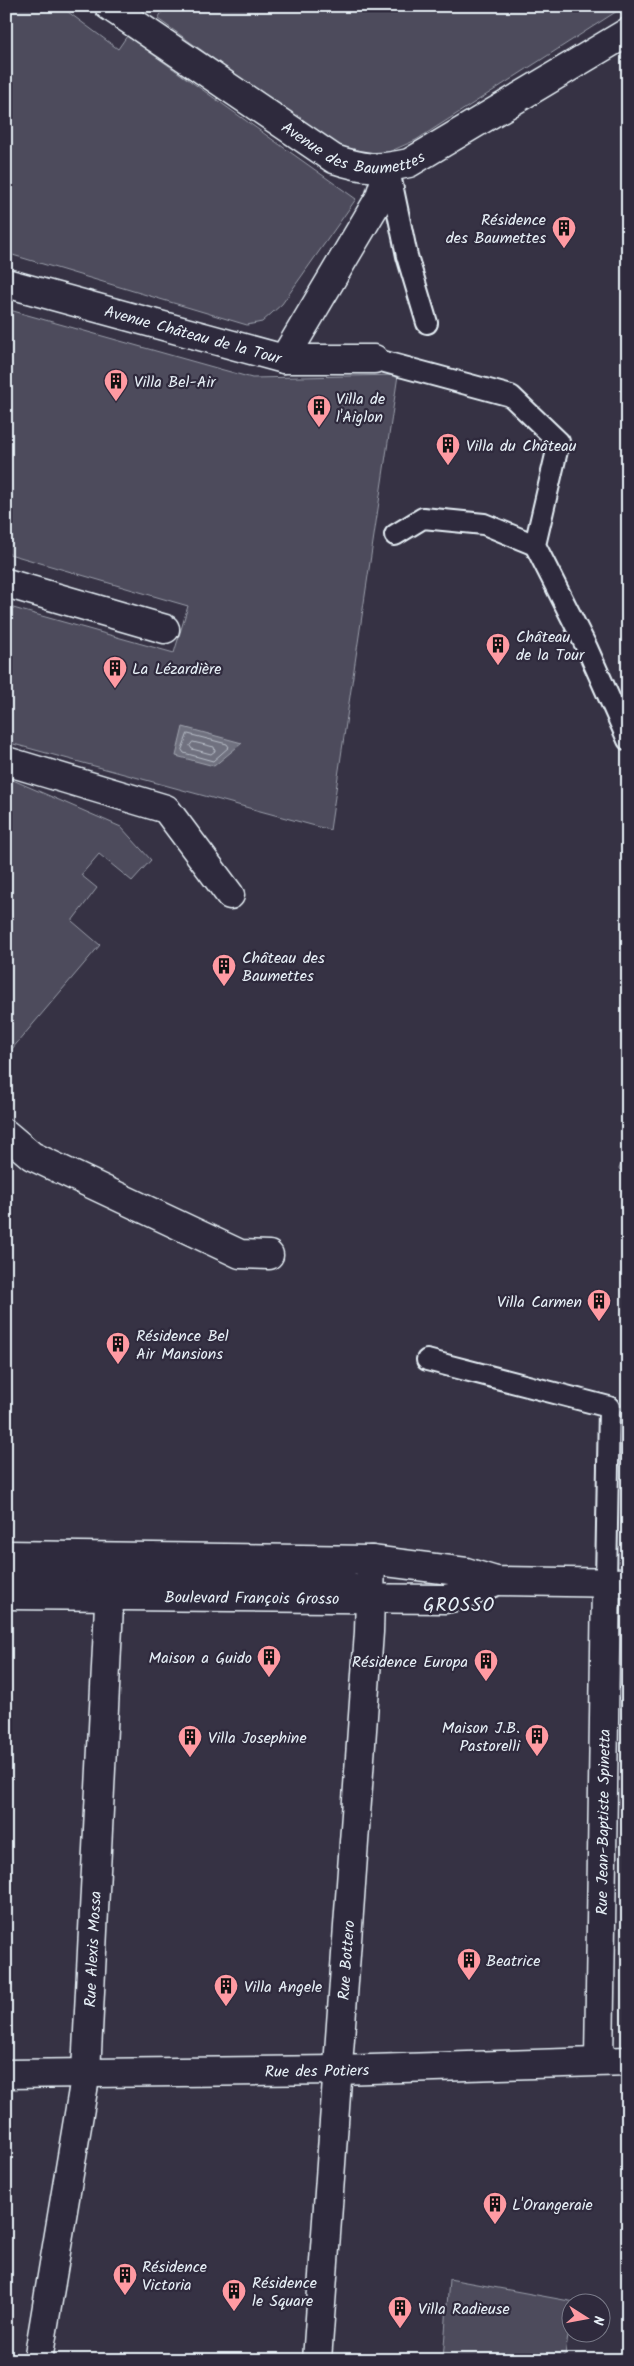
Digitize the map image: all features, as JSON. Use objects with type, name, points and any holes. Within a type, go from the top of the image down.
[{"type":"street","name":"Avenue des Baumettes","points":[[109,6],[334,159],[361,168],[389,168],[408,164],[628,32]]},
{"type":"street","name":"Avenue Château de la Tour","points":[[6,283],[284,359],[379,199],[389,168]]},
{"type":"street","points":[[284,359],[374,360]]},
{"type":"street","points":[[6,583],[164,628]]},
{"type":"street","points":[[6,761],[166,808],[230,895]]},
{"type":"street","points":[[6,1134],[32,1156],[240,1254],[270,1255]]},
{"type":"street","name":"Boulevard François Grosso","points":[[6,1555],[371,1560],[466,1572],[496,1581],[617,1583]]},
{"type":"street","points":[[70,1556],[105,1584]]},
{"type":"street","name":"Rue Bottero","points":[[317,2360],[370,1599],[371,1560]]},
{"type":"street","name":"Boulevard François Grosso","points":[[6,1594],[105,1584],[370,1599],[445,1598],[464,1594],[496,1581]]},
{"type":"street","name":"Rue Jean-Baptiste Spinetta","points":[[599,2062],[617,1583]]},
{"type":"street","name":"Rue Alexis Mossa","points":[[38,2360],[86,2072],[105,1584]]},
{"type":"street","name":"Rue des Potiers","points":[[6,2074],[338,2070],[628,2061]]},
{"type":"lane","points":[[389,168],[407,256],[427,323]]},
{"type":"lane","points":[[374,360],[512,396],[559,442],[534,545]]},
{"type":"lane","points":[[395,535],[423,518],[484,524],[534,545],[587,648],[628,740]]},
{"type":"lane","points":[[427,1360],[609,1406],[617,1583]]},
{"type":"lane","points":[[6,1573],[105,1584]]},
{"type":"shaded area","points":[[6,6],[60,6],[118,49],[127,36],[356,199],[282,304],[262,322],[247,325],[6,253]]},
{"type":"shaded area","points":[[165,6],[625,6],[416,140],[382,155],[342,151],[158,19]]},
{"type":"shaded area","points":[[6,309],[252,378],[398,375],[330,830],[6,742],[6,606],[174,653],[188,606],[6,553]]},
{"type":"shaded area","points":[[6,777],[121,827],[151,860],[132,881],[99,854],[81,875],[97,888],[72,921],[100,945],[6,1056]]},
{"type":"shaded area","points":[[628,1146],[628,1174],[619,1169]]},
{"type":"shaded area","points":[[449,2279],[562,2300],[562,2344],[567,2344],[564,2360],[443,2360]]},
{"type":"water","points":[[183,727],[242,743],[214,766],[176,756]]},
{"type":"place","name":"Résidence des Baumettes","points":[[564,249]]},
{"type":"place","name":"Villa Bel-Air","points":[[116,402]]},
{"type":"place","name":"Villa de l'Aiglon","points":[[319,428]]},
{"type":"place","name":"Villa du Château","points":[[448,466]]},
{"type":"place","name":"Château de la Tour","points":[[498,666]]},
{"type":"place","name":"La Lézardière","points":[[115,689]]},
{"type":"place","name":"Château des Baumettes","points":[[224,987]]},
{"type":"place","name":"Villa Carmen","points":[[599,1322]]},
{"type":"place","name":"Résidence Bel Air Mansions","points":[[118,1365]]},
{"type":"place","name":"Maison a Guido","points":[[269,1678]]},
{"type":"place","name":"Résidence Europa","points":[[486,1682]]},
{"type":"place","name":"Maison J.B. Pastorelli","points":[[537,1757]]},
{"type":"place","name":"Villa Josephine","points":[[190,1758]]},
{"type":"place","name":"Beatrice","points":[[469,1981]]},
{"type":"place","name":"Villa Angele","points":[[226,2007]]},
{"type":"place","name":"L'Orangeraie","points":[[495,2225]]},
{"type":"place","name":"Résidence Victoria","points":[[125,2296]]},
{"type":"place","name":"Résidence le Square","points":[[234,2312]]},
{"type":"place","name":"Villa Radieuse","points":[[400,2329]]},
{"type":"district","name":"GROSSO","points":[[459,1604]]}]
